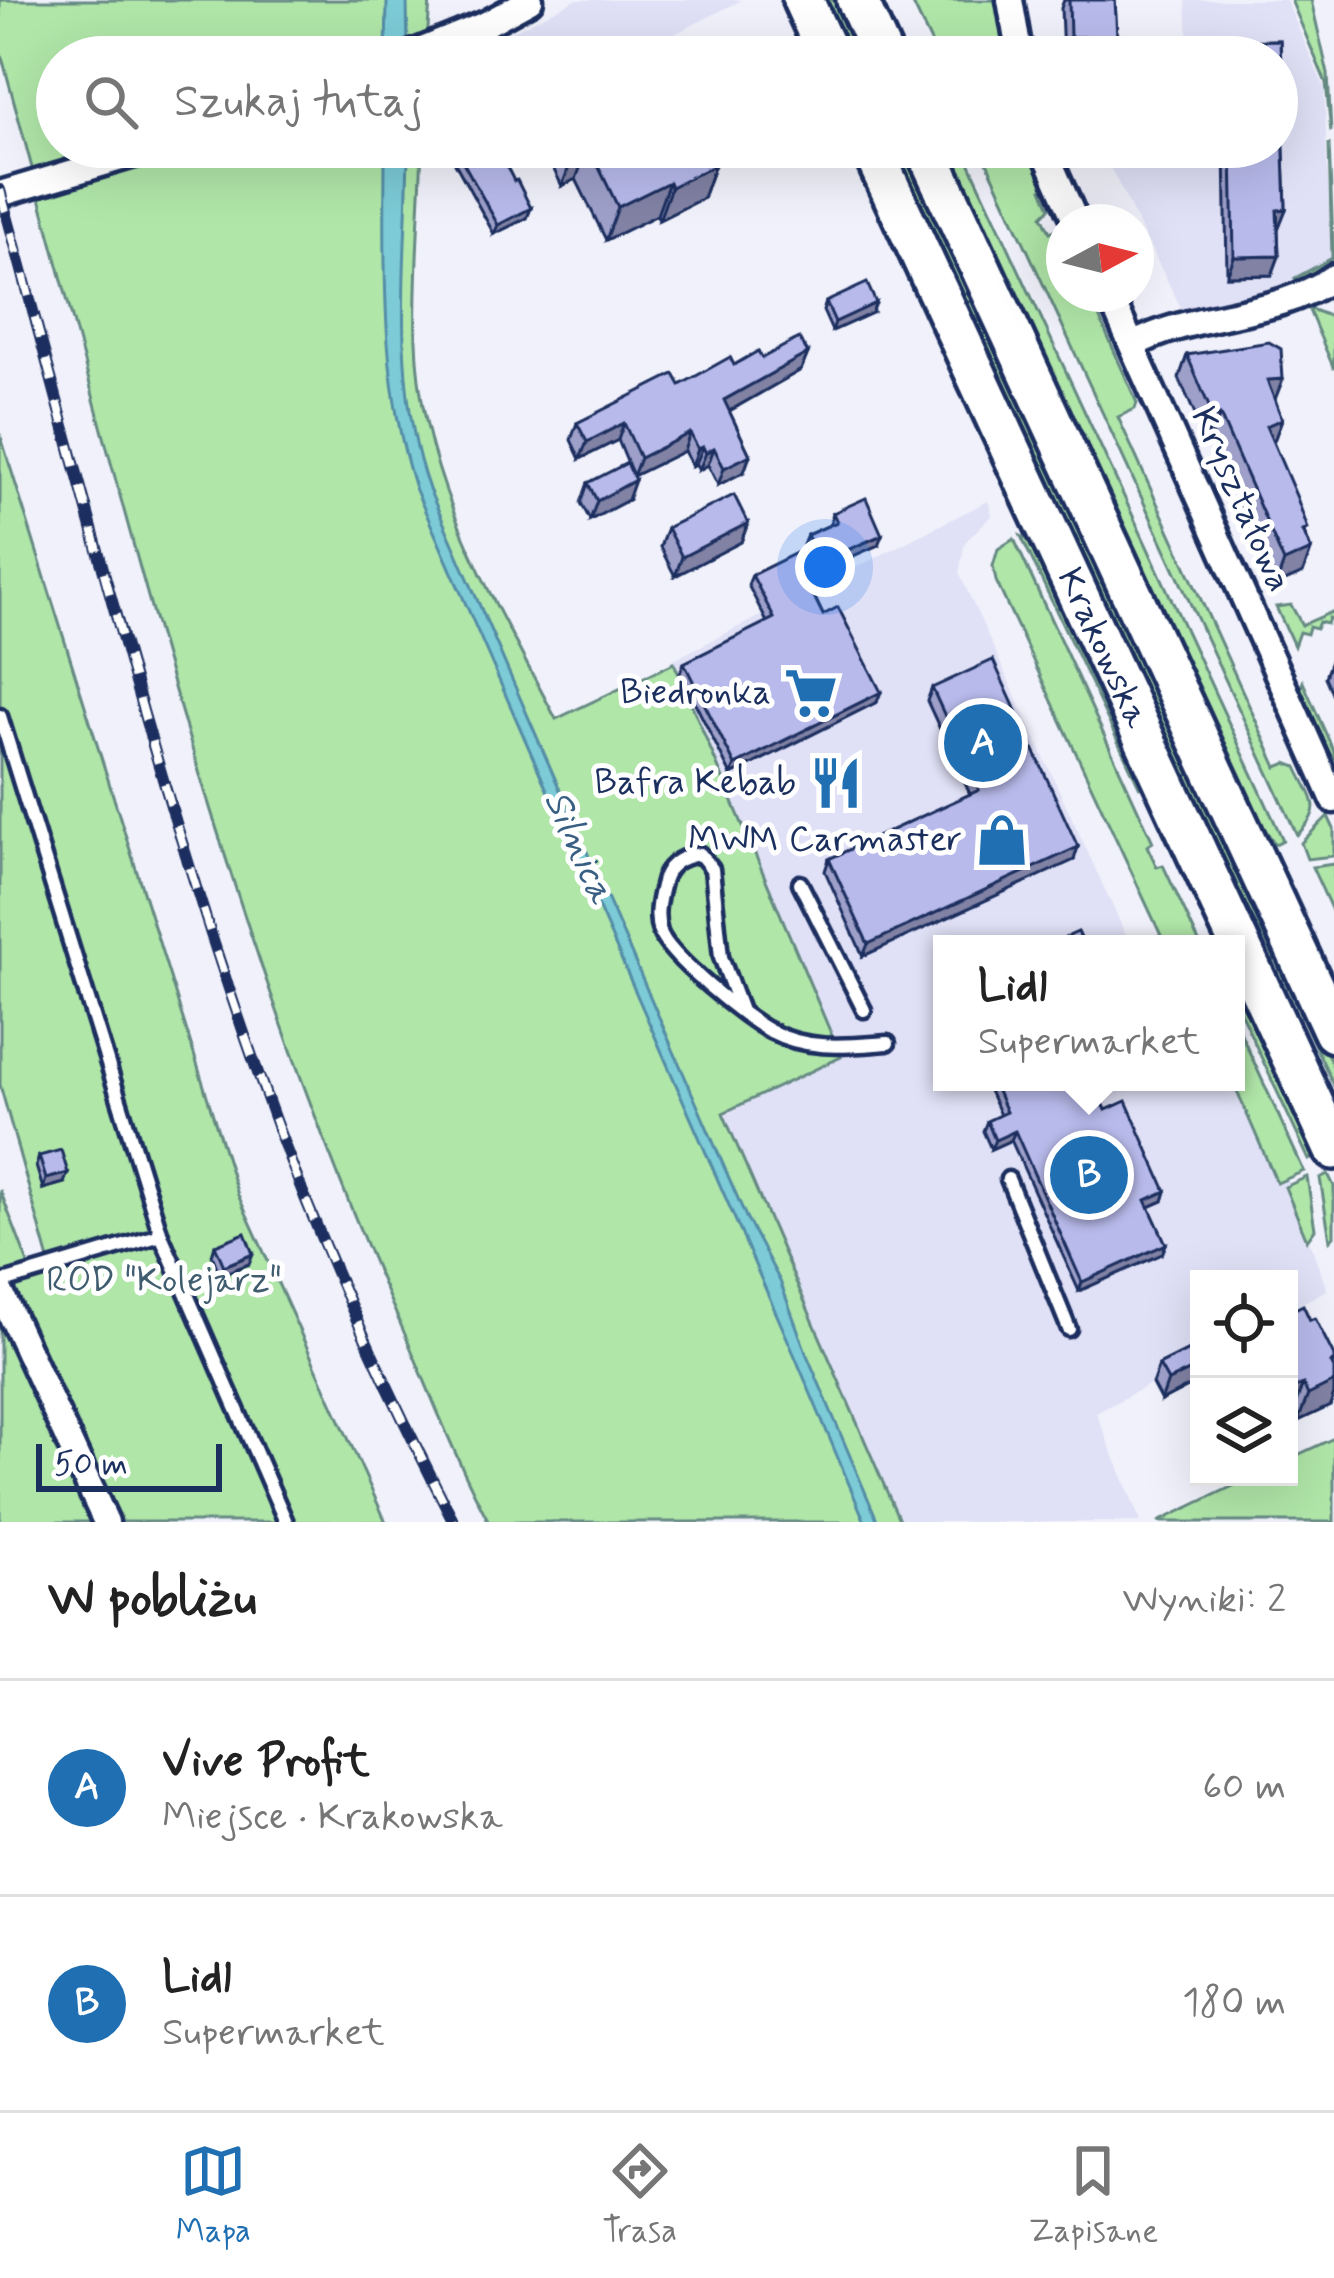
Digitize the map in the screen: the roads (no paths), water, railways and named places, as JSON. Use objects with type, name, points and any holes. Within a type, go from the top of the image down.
[{"type":"main road","points":[[802,0],[819,36]]},
{"type":"main road","points":[[857,0],[873,36]]},
{"type":"main road","name":"Krakowska","points":[[881,168],[1235,935]]},
{"type":"main road","name":"Krakowska","points":[[935,168],[1334,1032]]},
{"type":"main road","name":"Krakowska","points":[[1245,956],[1334,1149]]},
{"type":"street","points":[[451,36],[530,0]]},
{"type":"street","points":[[1010,0],[1016,36]]},
{"type":"street","points":[[0,194],[87,168]]},
{"type":"street","points":[[1052,168],[1068,204]]},
{"type":"street","points":[[1133,345],[1161,332],[1297,299],[1334,277]]},
{"type":"street","name":"Kryształowa","points":[[1117,312],[1334,800]]},
{"type":"street","points":[[0,1287],[106,1522]]},
{"type":"lane","points":[[0,716],[161,1235],[286,1522]]},
{"type":"lane","points":[[741,1010],[721,957],[712,869],[700,854],[681,856],[664,874],[657,910],[661,937],[709,987],[770,1031],[820,1048],[888,1043]]},
{"type":"lane","points":[[800,884],[864,1010]]},
{"type":"lane","points":[[1008,1179],[1069,1329]]},
{"type":"lane","points":[[0,1287],[161,1235]]},
{"type":"water","points":[[387,0],[407,0],[408,36],[386,36]]},
{"type":"water","name":"Silnica","points":[[385,168],[407,168],[405,363],[417,448],[429,489],[746,1217],[780,1281],[878,1522],[865,1522],[415,488],[395,404],[385,276]]},
{"type":"railway","points":[[0,190],[128,660],[236,1008],[337,1275],[454,1522]]},
{"type":"place","name":"Biedronka","points":[[811,693]]},
{"type":"place","name":"Vive Profit","points":[[983,743]]},
{"type":"place","name":"Bafra Kebab","points":[[836,783]]},
{"type":"place","name":"MWM Carmaster","points":[[1002,840]]},
{"type":"place","name":"Lidl","points":[[1089,1175]]},
{"type":"park label","name":"ROD \"Kolejarz\"","points":[[164,1281]]}]
